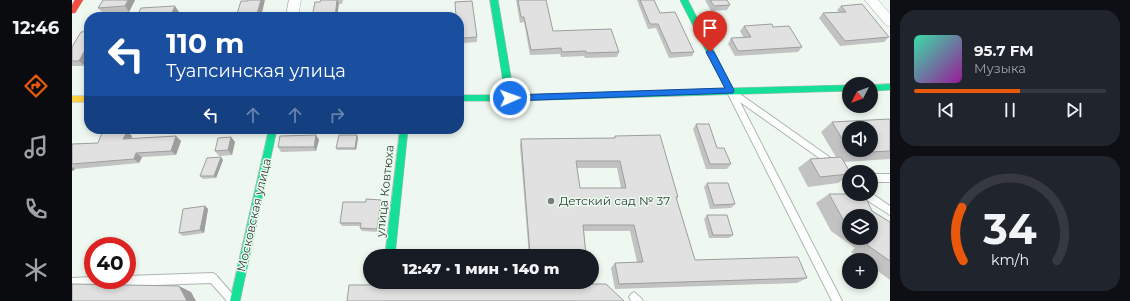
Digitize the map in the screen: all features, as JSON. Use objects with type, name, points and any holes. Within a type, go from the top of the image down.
[{"type":"street","points":[[72,11],[79,0]]},
{"type":"street","points":[[293,12],[296,0]]},
{"type":"street","points":[[494,0],[510,98]]},
{"type":"street","points":[[684,0],[730,90]]},
{"type":"street","points":[[871,0],[890,22]]},
{"type":"street","points":[[878,88],[890,87]]},
{"type":"street","points":[[464,98],[510,98],[730,90],[842,88]]},
{"type":"street","points":[[72,99],[84,99]]},
{"type":"street","name":"Московская улица","points":[[234,301],[272,134]]},
{"type":"street","name":"улица Ковтюха","points":[[391,249],[403,134]]},
{"type":"lane","points":[[730,90],[832,163],[842,173]]},
{"type":"lane","points":[[730,90],[837,301]]},
{"type":"lane","points":[[878,178],[890,178]]},
{"type":"lane","points":[[875,201],[890,211]]},
{"type":"lane","points":[[72,283],[213,278],[234,301]]},
{"type":"building","points":[[103,0],[128,0],[125,6],[98,8]]},
{"type":"building","points":[[261,0],[257,12],[238,12],[241,1]]},
{"type":"building","points":[[321,0],[337,0],[336,12],[313,12],[315,2],[320,2]]},
{"type":"building","points":[[518,0],[546,0],[553,31],[611,29],[619,52],[562,52],[561,48],[531,50],[524,17],[521,17]]},
{"type":"building","points":[[640,0],[654,0],[660,13],[675,12],[694,52],[671,53],[658,24],[650,24]]},
{"type":"building","points":[[710,0],[727,0],[730,5],[714,6]]},
{"type":"building","points":[[472,1],[477,37],[464,38],[464,12],[456,12],[455,2]]},
{"type":"building","points":[[862,4],[889,37],[845,41],[823,13],[846,12],[841,6]]},
{"type":"building","points":[[175,6],[172,12],[139,12],[141,8]]},
{"type":"building","points":[[772,24],[773,27],[789,26],[802,47],[738,51],[731,38],[751,37],[744,26]]},
{"type":"building","points":[[81,32],[84,32],[84,52],[79,61],[72,61],[72,47]]},
{"type":"building","points":[[890,119],[890,151],[878,152],[878,121],[851,121]]},
{"type":"building","points":[[842,121],[842,138],[832,122]]},
{"type":"building","points":[[696,124],[709,124],[717,148],[724,148],[731,164],[710,164]]},
{"type":"building","points":[[102,134],[126,134],[123,139],[176,136],[171,151],[136,153],[134,159],[72,164],[72,144],[98,143]]},
{"type":"building","points":[[316,135],[314,147],[278,147],[280,136]]},
{"type":"building","points":[[339,135],[357,135],[355,148],[336,148]]},
{"type":"building","points":[[660,135],[678,197],[676,197],[695,260],[798,257],[807,278],[619,284],[615,263],[643,262],[634,225],[583,225],[585,249],[530,249],[521,139],[615,138],[615,136]],"holes":[[[576,161],[620,161],[626,188],[580,188]]]},
{"type":"building","points":[[231,137],[228,150],[215,151],[218,138]]},
{"type":"building","points":[[221,157],[214,176],[200,176],[207,158]]},
{"type":"building","points":[[841,157],[846,165],[842,165],[842,175],[820,177],[810,159]]},
{"type":"building","points":[[707,183],[728,183],[735,204],[714,205]]},
{"type":"building","points":[[829,194],[842,194],[842,201],[867,201],[871,209],[842,209],[842,218]]},
{"type":"building","points":[[366,199],[381,200],[377,229],[360,228],[361,223],[340,223],[343,202],[366,202]]},
{"type":"building","points":[[205,206],[200,230],[179,233],[183,209]]},
{"type":"building","points":[[707,215],[727,215],[733,235],[713,235]]},
{"type":"building","points":[[878,215],[890,222],[890,261],[867,245],[878,245]]},
{"type":"building","points":[[72,284],[84,284],[84,289],[136,289],[136,285],[179,286],[187,301],[72,301]]},
{"type":"building","points":[[599,284],[606,284],[624,301],[347,301],[349,285],[363,285],[363,289],[599,289]]},
{"type":"traffic: fast","points":[[494,0],[510,98]]},
{"type":"traffic: fast","points":[[684,0],[730,90]]},
{"type":"traffic: fast","points":[[878,88],[890,87]]},
{"type":"traffic: fast","points":[[464,98],[842,88]]},
{"type":"traffic: fast","points":[[235,301],[272,134]]},
{"type":"traffic: fast","points":[[391,249],[403,134]]},
{"type":"traffic: slow","points":[[72,99],[84,99]]},
{"type":"traffic: jam","points":[[72,11],[79,0]]},
{"type":"place","name":"Детский сад № 37","points":[[551,201]]},
{"type":"route","points":[[510,98],[730,90],[710,52]]}]
